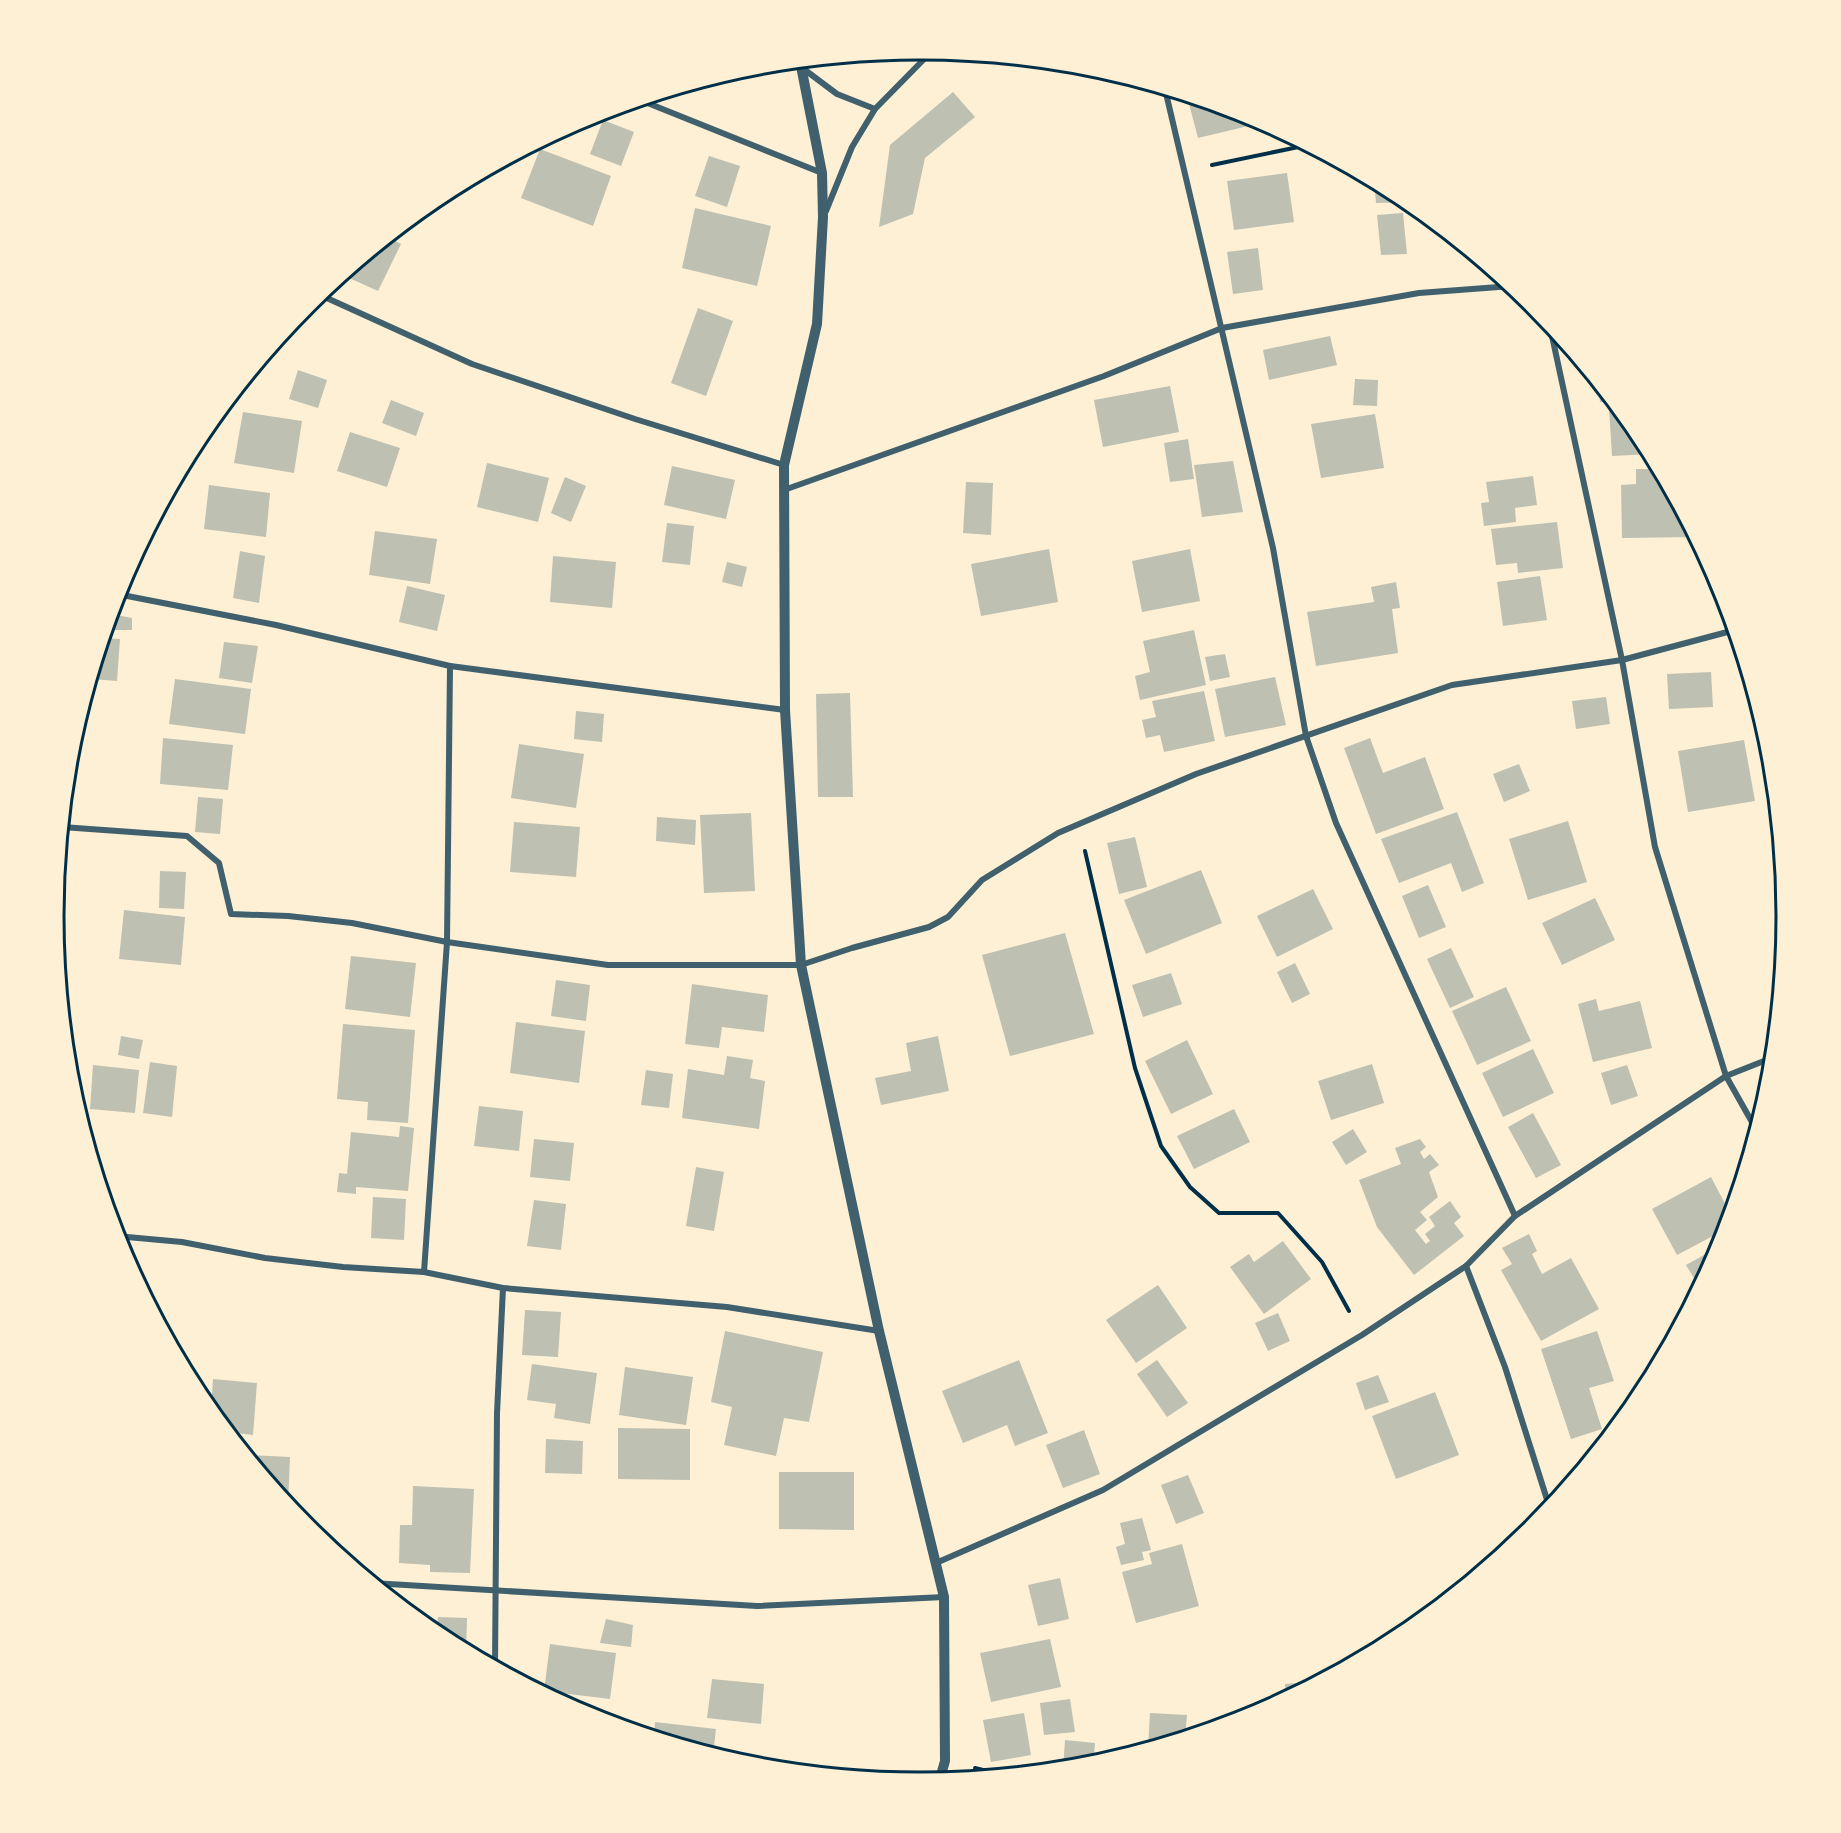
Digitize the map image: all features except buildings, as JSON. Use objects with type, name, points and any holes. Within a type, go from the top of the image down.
[{"type":"street","points":[[823,218],[852,147],[875,109],[923,60]]},
{"type":"street","points":[[801,68],[822,173],[823,218],[817,324],[784,465],[785,710],[801,965],[879,1331],[944,1597],[945,1761],[942,1772]]},
{"type":"street","points":[[805,68],[837,94],[875,109]]},
{"type":"street","points":[[1167,96],[1273,548],[1306,736],[1336,823],[1515,1216]]},
{"type":"street","points":[[649,104],[822,173]]},
{"type":"street","points":[[784,490],[1104,376],[1221,328],[1419,293],[1500,287]]},
{"type":"street","points":[[328,299],[472,364],[635,419],[784,465]]},
{"type":"street","points":[[1552,339],[1622,660],[1655,847],[1726,1076],[1752,1122]]},
{"type":"street","points":[[126,596],[276,625],[450,666],[785,710]]},
{"type":"street","points":[[69,828],[187,836],[219,863],[231,914],[288,916],[352,923],[447,942],[608,965],[801,965],[929,927],[948,917],[982,880],[1058,833],[1196,774],[1452,685],[1622,660],[1728,632]]},
{"type":"street","points":[[423,1272],[447,942],[450,666]]},
{"type":"street","points":[[936,1563],[1103,1490],[1362,1335],[1466,1266],[1515,1216],[1726,1076],[1765,1061]]},
{"type":"street","points":[[126,1237],[182,1242],[287,1261],[423,1272],[503,1288],[726,1307],[879,1331]]},
{"type":"street","points":[[1466,1266],[1505,1367],[1547,1499]]},
{"type":"street","points":[[495,1660],[497,1413],[503,1288]]},
{"type":"street","points":[[384,1584],[757,1606],[944,1597]]},
{"type":"path","points":[[1186,171],[1297,147]]},
{"type":"path","points":[[1079,824],[1135,1068],[1161,1146],[1190,1187],[1219,1213],[1278,1213],[1322,1262],[1362,1335]]}]
